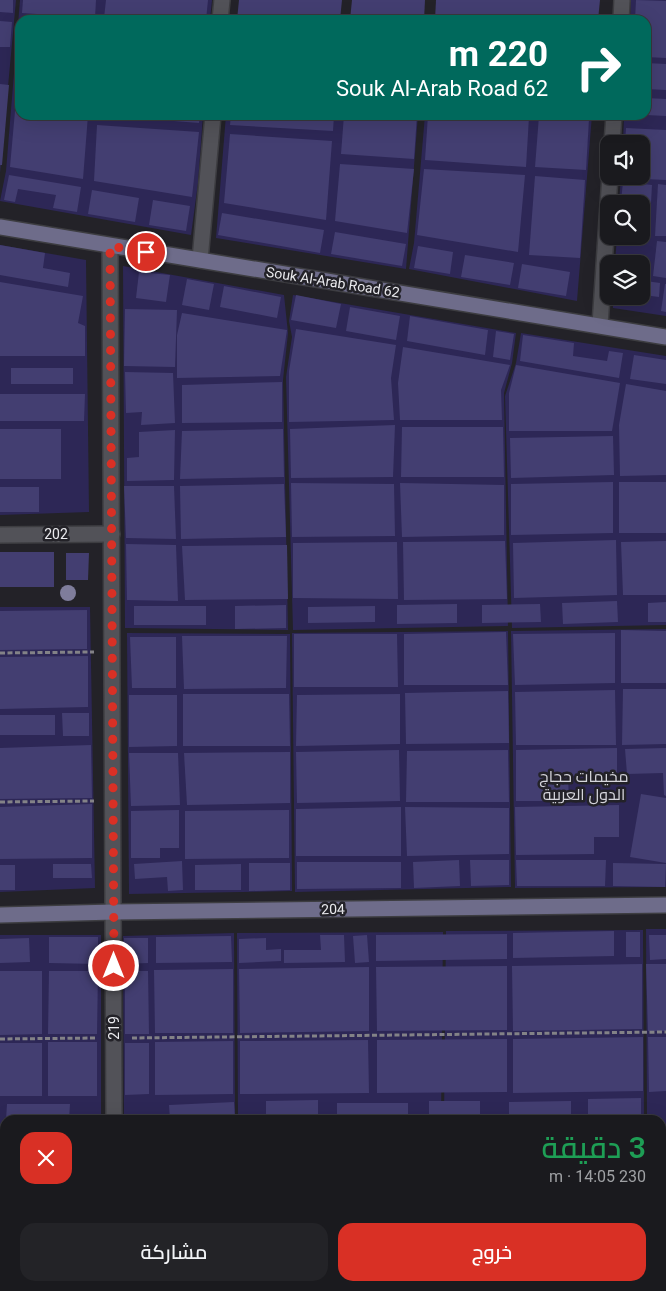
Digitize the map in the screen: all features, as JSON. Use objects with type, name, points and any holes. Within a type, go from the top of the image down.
[{"type":"main road","name":"Souk Al-Arab Road 62","points":[[0,227],[666,337]]},
{"type":"main road","name":"204","points":[[0,915],[666,905]]},
{"type":"street","points":[[220,15],[222,0]]},
{"type":"street","points":[[621,15],[622,0]]},
{"type":"street","points":[[200,260],[212,120]]},
{"type":"street","points":[[613,135],[614,120]]},
{"type":"street","points":[[600,326],[609,185]]},
{"type":"street","name":"219","points":[[110,246],[114,1115]]},
{"type":"street","name":"202","points":[[0,535],[112,534]]},
{"type":"path","points":[[0,653],[111,652]]},
{"type":"path","points":[[0,802],[113,800]]},
{"type":"path","points":[[0,1039],[666,1032]]},
{"type":"shaded area","points":[[0,0],[16,0],[0,173]]},
{"type":"shaded area","points":[[20,0],[212,0],[210,15],[19,15]]},
{"type":"shaded area","points":[[631,0],[666,0],[666,316],[613,308],[613,305],[650,305],[650,255],[616,255],[616,245],[650,245],[650,195],[620,195],[620,185],[650,185],[650,135],[623,135],[624,120],[651,120],[651,15],[630,15]]},
{"type":"shaded area","points":[[15,61],[15,120],[203,120],[198,183],[191,235],[0,201],[6,171]]},
{"type":"shaded area","points":[[226,120],[418,120],[406,269],[216,238]]},
{"type":"shaded area","points":[[425,120],[592,120],[577,301],[409,269],[414,243]]},
{"type":"shaded area","points":[[0,245],[86,260],[89,512],[0,515]]},
{"type":"shaded area","points":[[123,266],[284,295],[288,333],[283,380],[288,630],[125,628]]},
{"type":"shaded area","points":[[293,295],[516,333],[512,363],[504,393],[508,626],[293,630],[286,377],[292,337],[289,321]]},
{"type":"shaded area","points":[[521,333],[666,356],[666,625],[512,628],[505,396],[516,363]]},
{"type":"shaded area","points":[[0,607],[90,607],[95,888],[0,892]]},
{"type":"shaded area","points":[[666,629],[666,887],[515,888],[511,631]]},
{"type":"shaded area","points":[[508,631],[511,887],[295,892],[292,633]]},
{"type":"shaded area","points":[[127,633],[290,634],[292,891],[129,894]]},
{"type":"shaded area","points":[[646,929],[666,929],[666,1115],[647,1115]]},
{"type":"shaded area","points":[[643,930],[644,1115],[444,1115],[446,931]]},
{"type":"shaded area","points":[[443,932],[441,1115],[238,1115],[237,933]]},
{"type":"shaded area","points":[[234,933],[235,1115],[124,1115],[123,936]]},
{"type":"shaded area","points":[[0,935],[101,935],[101,1115],[0,1115]]},
{"type":"building","points":[[0,0],[13,0],[13,13],[0,12]]},
{"type":"building","points":[[23,0],[96,0],[95,15],[22,13]]},
{"type":"building","points":[[106,0],[208,0],[206,15],[104,15]]},
{"type":"building","points":[[239,0],[342,0],[340,15],[238,15]]},
{"type":"building","points":[[352,0],[425,0],[424,15],[350,15]]},
{"type":"building","points":[[436,0],[600,0],[598,15],[435,15]]},
{"type":"building","points":[[636,0],[666,1],[666,58],[651,57],[651,15],[635,15]]},
{"type":"building","points":[[0,21],[12,22],[10,47],[0,47]]},
{"type":"building","points":[[651,63],[666,64],[666,90],[651,89]]},
{"type":"building","points":[[0,84],[9,85],[2,165],[0,165]]},
{"type":"building","points":[[651,98],[666,99],[666,116],[651,115]]},
{"type":"building","points":[[15,111],[15,120],[88,120],[83,179],[10,167]]},
{"type":"building","points":[[161,120],[199,120],[199,123]]},
{"type":"building","points":[[230,120],[334,120],[333,131],[230,125]]},
{"type":"building","points":[[344,120],[417,120],[414,159],[341,154]]},
{"type":"building","points":[[428,120],[529,120],[526,167],[425,160]]},
{"type":"building","points":[[539,120],[589,120],[586,170],[535,167]]},
{"type":"building","points":[[97,125],[199,132],[192,197],[94,181]]},
{"type":"building","points":[[626,128],[666,130],[666,180],[650,179],[650,135],[626,135]]},
{"type":"building","points":[[230,134],[332,141],[326,220],[224,203]]},
{"type":"building","points":[[340,164],[414,169],[407,233],[335,221]]},
{"type":"building","points":[[424,169],[525,175],[518,252],[417,235]]},
{"type":"building","points":[[9,175],[81,187],[77,212],[53,208],[56,195],[18,189],[15,202],[4,200]]},
{"type":"building","points":[[535,176],[585,180],[580,258],[529,255]]},
{"type":"building","points":[[658,184],[666,185],[666,236],[655,236]]},
{"type":"building","points":[[623,185],[652,185],[651,203],[650,195],[622,195]]},
{"type":"building","points":[[92,190],[139,198],[135,222],[88,214]]},
{"type":"building","points":[[153,200],[190,206],[186,231],[149,225]]},
{"type":"building","points":[[222,213],[324,230],[320,253],[218,235]]},
{"type":"building","points":[[335,232],[406,244],[402,266],[331,254]]},
{"type":"building","points":[[657,241],[666,242],[666,278],[653,276]]},
{"type":"building","points":[[0,245],[45,253],[43,268],[70,273],[68,287],[0,275]]},
{"type":"building","points":[[418,246],[453,252],[450,274],[414,268]]},
{"type":"building","points":[[465,255],[514,263],[510,285],[461,277]]},
{"type":"building","points":[[522,264],[570,272],[566,296],[518,288]]},
{"type":"building","points":[[139,272],[170,275],[166,302],[136,298]]},
{"type":"building","points":[[187,279],[214,284],[209,310],[182,305]]},
{"type":"building","points":[[0,282],[83,296],[78,323],[85,326],[85,356],[0,356]]},
{"type":"building","points":[[650,282],[660,283],[659,297],[650,296]]},
{"type":"building","points":[[666,284],[666,312],[661,311]]},
{"type":"building","points":[[224,286],[281,297],[277,318],[220,307]]},
{"type":"building","points":[[296,295],[341,304],[336,328],[291,320]]},
{"type":"building","points":[[350,307],[400,316],[396,340],[346,331]]},
{"type":"building","points":[[125,309],[177,310],[175,367],[124,366]]},
{"type":"building","points":[[182,313],[287,330],[280,376],[177,378],[177,335]]},
{"type":"building","points":[[410,316],[488,330],[485,355],[407,341]]},
{"type":"building","points":[[296,329],[396,345],[391,378],[394,420],[289,422],[289,371]]},
{"type":"building","points":[[496,331],[514,334],[510,360],[493,357]]},
{"type":"building","points":[[523,335],[574,343],[573,356],[607,361],[609,351],[623,353],[619,378],[520,361]]},
{"type":"building","points":[[403,347],[510,365],[501,390],[502,420],[400,420],[398,383]]},
{"type":"building","points":[[634,355],[666,360],[666,384],[630,379]]},
{"type":"building","points":[[516,365],[620,383],[612,431],[509,431],[509,393]]},
{"type":"building","points":[[11,368],[73,368],[73,384],[11,384]]},
{"type":"building","points":[[125,372],[173,373],[175,423],[141,425],[142,412],[126,413]]},
{"type":"building","points":[[282,382],[282,422],[182,423],[182,385]]},
{"type":"building","points":[[626,384],[666,391],[666,475],[620,476],[619,425]]},
{"type":"building","points":[[0,394],[85,394],[84,421],[0,421]]},
{"type":"building","points":[[395,425],[393,477],[291,478],[290,429]]},
{"type":"building","points":[[402,427],[503,427],[504,477],[401,477]]},
{"type":"building","points":[[0,429],[61,429],[61,479],[0,479]]},
{"type":"building","points":[[283,429],[284,477],[180,479],[182,431]]},
{"type":"building","points":[[175,430],[174,480],[127,481],[127,458],[139,457],[139,432]]},
{"type":"building","points":[[613,436],[614,475],[511,478],[510,438]]},
{"type":"building","points":[[613,482],[613,533],[511,535],[511,484]]},
{"type":"building","points":[[619,482],[666,482],[666,533],[619,533]]},
{"type":"building","points":[[291,483],[394,484],[395,536],[292,537]]},
{"type":"building","points":[[400,483],[504,485],[504,535],[402,537]]},
{"type":"building","points":[[284,484],[286,537],[181,539],[180,486]]},
{"type":"building","points":[[124,486],[174,486],[176,539],[126,538]]},
{"type":"building","points":[[0,487],[39,487],[39,512],[0,512]]},
{"type":"building","points":[[616,540],[617,595],[514,598],[513,543]]},
{"type":"building","points":[[505,541],[507,599],[404,600],[403,542]]},
{"type":"building","points":[[666,541],[666,595],[623,595],[621,542]]},
{"type":"building","points":[[397,542],[398,599],[293,598],[293,543]]},
{"type":"building","points":[[126,544],[176,545],[178,601],[127,600]]},
{"type":"building","points":[[287,545],[288,599],[185,600],[182,546]]},
{"type":"building","points":[[0,552],[54,552],[54,587],[0,587]]},
{"type":"building","points":[[66,553],[89,553],[88,580],[66,580]]},
{"type":"building","points":[[617,601],[618,622],[563,624],[562,603]]},
{"type":"building","points":[[666,602],[666,622],[648,622],[648,603]]},
{"type":"building","points":[[457,604],[457,623],[397,624],[397,605]]},
{"type":"building","points":[[540,604],[541,622],[482,623],[482,605]]},
{"type":"building","points":[[286,605],[286,628],[235,629],[235,606]]},
{"type":"building","points":[[134,606],[206,606],[206,625],[134,625]]},
{"type":"building","points":[[375,606],[375,622],[308,623],[308,607]]},
{"type":"building","points":[[87,610],[87,649],[0,650],[0,611]]},
{"type":"building","points":[[621,630],[666,631],[666,683],[621,683]]},
{"type":"building","points":[[506,632],[508,685],[404,685],[404,634]]},
{"type":"building","points":[[615,633],[615,683],[515,685],[513,634]]},
{"type":"building","points":[[294,634],[397,634],[398,687],[294,687]]},
{"type":"building","points":[[182,636],[287,636],[286,688],[184,689]]},
{"type":"building","points":[[130,637],[176,637],[176,688],[132,688]]},
{"type":"building","points":[[88,656],[88,707],[0,709],[0,657]]},
{"type":"building","points":[[623,689],[666,689],[666,744],[622,745]]},
{"type":"building","points":[[615,690],[616,745],[516,745],[515,692]]},
{"type":"building","points":[[508,691],[509,743],[406,744],[405,693]]},
{"type":"building","points":[[183,694],[289,694],[290,746],[183,746]]},
{"type":"building","points":[[400,694],[400,744],[296,746],[297,695]]},
{"type":"building","points":[[129,695],[177,695],[177,746],[129,747]]},
{"type":"building","points":[[62,713],[89,713],[89,736],[63,736]]},
{"type":"building","points":[[0,715],[55,715],[55,735],[0,735]]},
{"type":"building","points":[[91,745],[92,798],[0,799],[0,748]]},
{"type":"building","points":[[617,748],[617,775],[568,776],[569,801],[516,801],[516,750]]},
{"type":"building","points":[[666,748],[666,796],[664,795],[663,773],[627,774],[625,749]]},
{"type":"building","points":[[399,750],[400,801],[297,803],[296,752]]},
{"type":"building","points":[[508,750],[509,802],[406,802],[407,751]]},
{"type":"building","points":[[290,752],[290,803],[187,805],[184,753]]},
{"type":"building","points":[[129,753],[178,753],[180,805],[131,806]]},
{"type":"building","points":[[641,794],[666,798],[666,863],[630,857]]},
{"type":"building","points":[[92,804],[92,858],[0,859],[0,807]]},
{"type":"building","points":[[619,805],[619,837],[594,837],[594,854],[516,855],[515,807]]},
{"type":"building","points":[[401,807],[401,856],[296,856],[296,809]]},
{"type":"building","points":[[405,807],[509,808],[509,854],[407,856]]},
{"type":"building","points":[[179,810],[179,848],[160,848],[160,858],[131,858],[131,811]]},
{"type":"building","points":[[289,810],[289,858],[185,859],[185,811]]},
{"type":"building","points":[[459,860],[460,886],[414,888],[413,862]]},
{"type":"building","points":[[470,860],[509,860],[509,885],[471,886]]},
{"type":"building","points":[[516,860],[606,860],[605,886],[517,886]]},
{"type":"building","points":[[182,861],[183,890],[168,891],[167,877],[135,879],[134,864]]},
{"type":"building","points":[[297,862],[401,862],[401,888],[297,889]]},
{"type":"building","points":[[249,863],[290,863],[290,890],[249,891]]},
{"type":"building","points":[[613,863],[666,864],[665,887],[613,886]]},
{"type":"building","points":[[53,864],[91,864],[92,878],[53,878]]},
{"type":"building","points":[[241,864],[241,890],[195,890],[195,865]]},
{"type":"building","points":[[0,865],[15,865],[15,890],[0,890]]},
{"type":"building","points":[[614,931],[614,956],[513,958],[513,933]]},
{"type":"building","points":[[626,932],[640,932],[640,957],[626,957]]},
{"type":"building","points":[[507,934],[507,959],[376,961],[376,935]]},
{"type":"building","points":[[320,935],[344,935],[345,962],[284,963],[284,950],[321,950]]},
{"type":"building","points":[[367,935],[369,962],[355,963],[353,936]]},
{"type":"building","points":[[649,935],[666,935],[666,959],[650,960]]},
{"type":"building","points":[[231,936],[232,962],[156,963],[156,937]]},
{"type":"building","points":[[49,937],[98,937],[98,964],[49,963]]},
{"type":"building","points":[[29,938],[30,962],[0,963],[0,939]]},
{"type":"building","points":[[124,938],[148,938],[148,963],[124,964]]},
{"type":"building","points":[[266,938],[266,950],[281,949],[281,961],[239,963],[239,939]]},
{"type":"building","points":[[642,964],[642,1029],[513,1031],[512,966]]},
{"type":"building","points":[[646,964],[666,964],[666,1031],[648,1031]]},
{"type":"building","points":[[507,966],[507,1030],[377,1031],[376,967]]},
{"type":"building","points":[[369,967],[369,1031],[240,1033],[239,969]]},
{"type":"building","points":[[233,969],[233,1033],[155,1033],[154,970]]},
{"type":"building","points":[[0,971],[42,971],[42,1034],[0,1035]]},
{"type":"building","points":[[49,971],[98,971],[97,1034],[48,1034]]},
{"type":"building","points":[[125,971],[148,971],[149,1034],[125,1034]]},
{"type":"building","points":[[643,1037],[643,1091],[513,1093],[513,1039]]},
{"type":"building","points":[[648,1037],[666,1037],[666,1091],[649,1092]]},
{"type":"building","points":[[507,1039],[507,1092],[377,1093],[377,1040]]},
{"type":"building","points":[[368,1040],[369,1093],[240,1094],[240,1041]]},
{"type":"building","points":[[233,1041],[233,1094],[155,1095],[155,1042]]},
{"type":"building","points":[[48,1042],[97,1042],[97,1096],[48,1096]]},
{"type":"building","points":[[0,1043],[42,1043],[42,1096],[0,1096]]},
{"type":"building","points":[[125,1043],[149,1043],[149,1094],[125,1095]]},
{"type":"building","points":[[641,1098],[641,1115],[588,1115],[588,1099]]},
{"type":"building","points":[[318,1100],[318,1115],[266,1115],[266,1101]]},
{"type":"building","points":[[429,1101],[480,1101],[480,1115],[429,1115]]},
{"type":"building","points":[[571,1101],[571,1115],[509,1115],[509,1102]]},
{"type":"building","points":[[234,1102],[235,1115],[170,1115],[169,1105]]},
{"type":"building","points":[[337,1103],[408,1103],[408,1115],[337,1115]]},
{"type":"building","points":[[7,1104],[70,1104],[69,1115],[6,1115]]},
{"type":"district","name":"مخيمات حجاج الدول العربية","points":[[584,785]]},
{"type":"route","points":[[114,966],[110,246],[146,252]]}]
